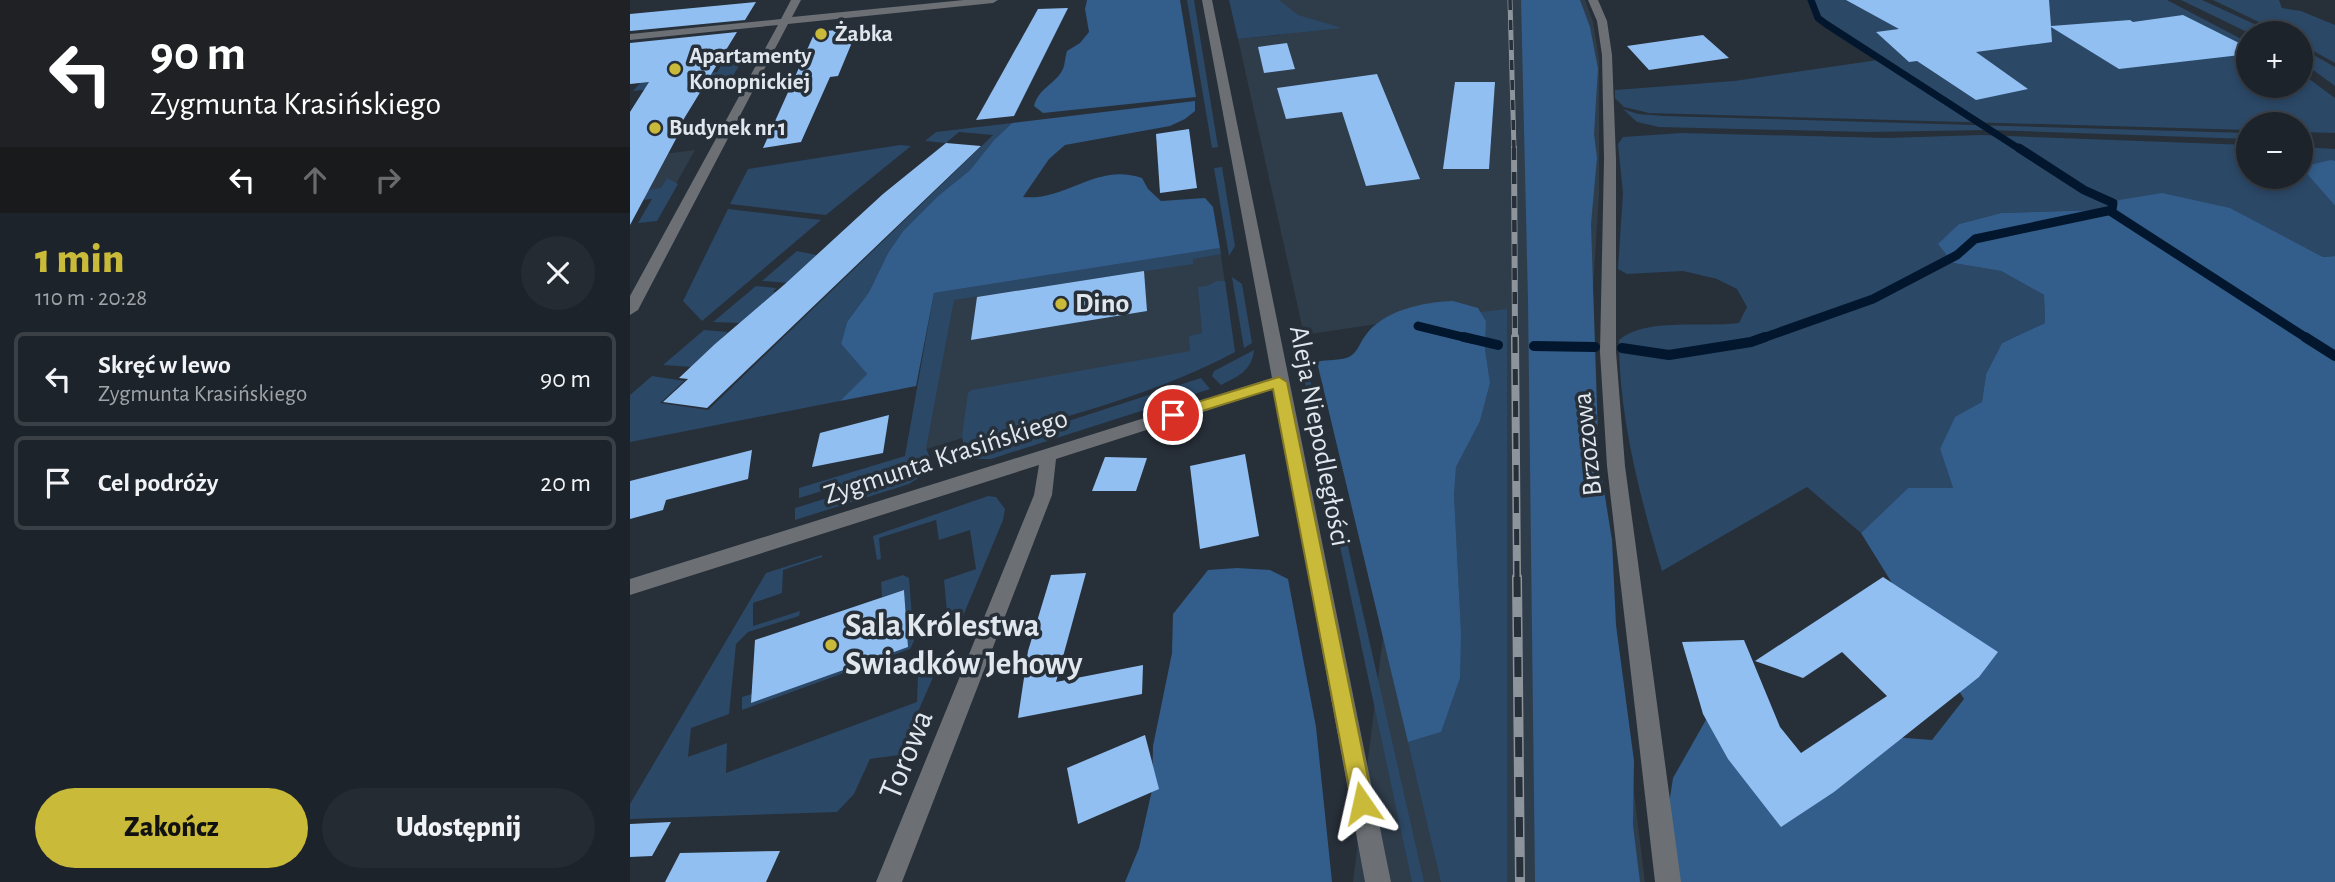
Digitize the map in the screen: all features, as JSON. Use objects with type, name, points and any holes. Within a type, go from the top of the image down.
[{"type":"street","points":[[630,310],[796,0]]},
{"type":"street","points":[[630,37],[993,0]]},
{"type":"street","name":"Aleja Niepodległości","points":[[1207,0],[1378,882]]},
{"type":"street","name":"Brzozowa","points":[[1593,0],[1602,21],[1607,55],[1610,159],[1608,352],[1616,466],[1668,882]]},
{"type":"street","name":"Zygmunta Krasińskiego","points":[[630,587],[1279,382]]},
{"type":"street","name":"Torowa","points":[[889,882],[1043,495],[1048,467],[1047,454]]},
{"type":"shaded area","points":[[1087,0],[1180,0],[1196,97],[1043,113],[1034,106],[1040,94],[1063,69],[1067,51],[1080,43],[1089,32],[1085,9]]},
{"type":"shaded area","points":[[1187,0],[1194,0],[1218,147],[1212,148]]},
{"type":"shaded area","points":[[1229,0],[1279,0],[1298,15],[1342,28],[1238,39]]},
{"type":"shaded area","points":[[1272,0],[1585,0],[1593,22],[1599,59],[1599,195],[1593,289],[1596,453],[1645,882],[1353,882],[1386,612],[1416,318],[1304,335],[1238,39],[1280,35]]},
{"type":"shaded area","points":[[1521,0],[1580,0],[1590,27],[1598,69],[1594,134],[1597,158],[1591,224],[1598,436],[1612,540],[1616,625],[1634,761],[1633,825],[1640,882],[1535,882],[1528,301]]},
{"type":"shaded area","points":[[1810,0],[2167,0],[2236,36],[2236,98],[2313,98],[2313,82],[2335,98],[2335,133],[2313,132],[2313,112],[2236,112],[2236,130],[1649,113],[1624,107],[1615,98],[1615,90],[1734,81],[1878,60],[1819,21]]},
{"type":"shaded area","points":[[2181,0],[2202,0],[2248,21],[2236,21],[2236,27]]},
{"type":"shaded area","points":[[2213,0],[2279,0],[2282,8],[2301,11],[2335,25],[2335,63],[2313,51],[2313,21],[2257,21]]},
{"type":"shaded area","points":[[2313,55],[2335,67],[2335,86],[2313,70]]},
{"type":"shaded area","points":[[741,62],[728,85],[687,89],[690,85],[633,91],[642,81],[717,72],[722,64]]},
{"type":"shaded area","points":[[1195,101],[1195,111],[1170,126],[1065,145],[1049,159],[1023,197],[1039,197],[1111,175],[1126,174],[1142,178],[1148,189],[1161,201],[1205,198],[1213,207],[1220,248],[934,293],[916,386],[840,401],[867,374],[841,344],[847,322],[869,292],[888,253],[903,231],[938,196],[970,170],[1012,123]]},
{"type":"shaded area","points":[[1623,109],[1638,114],[1664,116],[2236,133],[2236,139],[1988,130],[1869,132],[1659,127],[1637,122]]},
{"type":"shaded area","points":[[1012,123],[970,170],[938,196],[903,231],[888,253],[869,292],[847,322],[841,344],[867,374],[840,401],[630,442],[630,395],[652,376],[684,381],[660,403],[708,410],[993,135],[959,132],[946,143],[925,141],[936,132]]},
{"type":"shaded area","points":[[1682,133],[1888,138],[1981,135],[2236,145],[2236,189],[2313,189],[2313,181],[2335,206],[2335,256],[2323,257],[2229,208],[2119,200],[2102,210],[2001,213],[1959,224],[1953,263],[2001,271],[2044,295],[2045,323],[2002,343],[1986,374],[1982,402],[1940,449],[1953,488],[1908,488],[1861,533],[1807,487],[1662,571],[1646,515],[1627,428],[1619,340],[1644,328],[1739,323],[1747,307],[1737,289],[1717,279],[1683,271],[1627,274],[1618,269],[1623,193],[1618,144],[1623,137]]},
{"type":"shaded area","points":[[900,145],[911,146],[826,215],[730,204],[748,169]]},
{"type":"shaded area","points":[[2313,148],[2335,149],[2335,161],[2313,166]]},
{"type":"shaded area","points":[[695,150],[672,191],[630,196],[630,158]]},
{"type":"shaded area","points":[[2335,161],[2335,206],[2313,181],[2313,164]]},
{"type":"shaded area","points":[[1222,167],[1235,246],[1229,256],[1214,168]]},
{"type":"shaded area","points":[[667,178],[678,184],[657,221],[638,223],[652,199],[630,201],[630,193],[661,188]]},
{"type":"shaded area","points":[[2162,193],[2230,208],[2323,257],[2335,256],[2335,882],[1657,882],[1673,778],[1711,711],[1815,760],[1868,735],[1932,740],[1964,699],[1861,533],[1908,488],[1953,488],[1940,449],[1955,417],[1982,402],[1986,374],[2002,343],[2045,323],[2044,295],[2001,271],[1953,263],[1938,244],[1959,224],[2001,213],[2102,210],[2119,200]]},
{"type":"shaded area","points":[[728,209],[821,220],[702,321],[683,301]]},
{"type":"shaded area","points":[[1220,248],[1235,352],[905,456],[934,293]]},
{"type":"shaded area","points":[[1220,248],[1221,254],[1193,259],[1193,264],[954,300],[926,448],[930,458],[799,498],[799,488],[905,456],[934,293]]},
{"type":"shaded area","points":[[797,251],[821,256],[790,283],[762,281]]},
{"type":"shaded area","points":[[1232,277],[1242,284],[1252,343],[1244,348]]},
{"type":"shaded area","points":[[1225,281],[1235,352],[1170,382],[1136,394],[964,447],[962,436],[968,393],[972,390],[1190,351],[1189,336],[1202,333],[1198,287]]},
{"type":"shaded area","points":[[756,286],[776,288],[773,292],[781,293],[740,323],[713,322]]},
{"type":"shaded area","points":[[1453,301],[1478,308],[1486,321],[1485,349],[1490,383],[1480,421],[1456,467],[1454,495],[1461,632],[1460,678],[1441,732],[1408,742],[1317,362],[1349,357],[1373,327],[1393,314],[1430,303]]},
{"type":"shaded area","points":[[1507,309],[1507,882],[1441,882],[1408,742],[1441,732],[1461,632],[1454,495],[1456,467],[1480,421],[1490,383],[1485,349],[1486,321],[1481,312]]},
{"type":"shaded area","points":[[704,330],[728,332],[693,367],[663,365]]},
{"type":"shaded area","points":[[1254,350],[1247,368],[1238,376],[1221,385],[1212,376],[1214,371]]},
{"type":"shaded area","points":[[1307,366],[1424,882],[1412,882],[1302,369]]},
{"type":"shaded area","points":[[1201,378],[1210,389],[991,459],[978,459],[967,454]]},
{"type":"shaded area","points":[[930,466],[909,484],[795,520],[795,508]]},
{"type":"shaded area","points":[[988,496],[996,497],[1005,509],[1003,520],[958,628],[949,634],[944,580],[976,569],[970,530],[939,540],[936,520],[879,538],[881,559],[877,560],[873,536]]},
{"type":"shaded area","points":[[822,555],[783,570],[782,593],[753,603],[753,626],[800,611],[799,616],[748,632],[736,644],[729,714],[691,728],[688,757],[727,743],[726,773],[917,702],[918,675],[927,668],[938,666],[899,755],[870,759],[854,794],[837,812],[630,819],[630,804],[766,573]]},
{"type":"shaded area","points":[[1208,570],[1270,570],[1288,579],[1316,727],[1332,882],[1125,882],[1139,848],[1152,790],[1153,746],[1172,653],[1173,614]]},
{"type":"shaded area","points":[[903,575],[909,578],[914,641],[910,649],[742,710],[742,697],[908,647],[904,590],[882,597],[881,582]]},
{"type":"building","points":[[1846,0],[2049,0],[2051,26],[2130,20],[2133,22],[2183,15],[2236,42],[2236,56],[2119,69],[2051,27],[2052,42],[1976,52],[2028,89],[1976,100],[1917,61],[1909,62],[1876,32],[1899,29]]},
{"type":"building","points":[[756,2],[745,20],[630,31],[630,14]]},
{"type":"building","points":[[1068,8],[1014,116],[976,120],[1038,9]]},
{"type":"building","points":[[858,28],[838,76],[830,77],[801,142],[763,148],[815,32]]},
{"type":"building","points":[[737,32],[674,135],[677,137],[630,225],[630,112],[649,82],[630,84],[630,43]]},
{"type":"building","points":[[1703,35],[1729,58],[1649,70],[1627,46]]},
{"type":"building","points":[[1287,43],[1295,69],[1264,73],[1258,47]]},
{"type":"building","points":[[1377,74],[1420,179],[1366,186],[1342,112],[1286,119],[1277,88]]},
{"type":"building","points":[[1455,82],[1495,82],[1489,169],[1443,169]]},
{"type":"building","points":[[1189,129],[1197,188],[1160,193],[1156,134]]},
{"type":"building","points":[[946,143],[981,146],[707,408],[663,402],[688,379],[679,378],[715,344],[883,194]]},
{"type":"building","name":"Dino","points":[[1144,271],[1147,311],[971,340],[977,297]]},
{"type":"building","points":[[889,415],[883,453],[812,467],[820,433]]},
{"type":"building","points":[[752,450],[748,479],[666,500],[663,510],[630,519],[630,481]]},
{"type":"building","points":[[1245,454],[1259,536],[1200,549],[1190,466]]},
{"type":"building","points":[[1105,457],[1147,458],[1136,491],[1092,491]]},
{"type":"building","points":[[1086,573],[1056,682],[1143,665],[1142,694],[1018,718],[1028,651],[1051,575]]},
{"type":"building","points":[[1883,577],[1998,652],[1979,677],[1834,792],[1781,827],[1728,759],[1703,714],[1682,642],[1744,640],[1780,727],[1801,753],[1887,696],[1842,652],[1803,678],[1755,661]]},
{"type":"building","name":"Sala Królestwa Swiadków Jehowy","points":[[904,590],[908,647],[751,703],[755,640]]},
{"type":"building","points":[[1145,735],[1159,789],[1078,824],[1067,768]]},
{"type":"building","points":[[671,822],[652,856],[630,857],[630,824]]},
{"type":"building","points":[[780,851],[766,882],[665,882],[680,853]]},
{"type":"waterway","points":[[1811,0],[1818,18],[1826,24],[2021,150]]},
{"type":"waterway","points":[[1760,339],[1873,299],[1957,255],[1975,239],[2112,210],[2113,203],[2084,190],[2019,148]]},
{"type":"waterway","points":[[2110,211],[2308,339]]},
{"type":"waterway","points":[[1418,326],[1471,339]]},
{"type":"waterway","points":[[1464,337],[1498,345]]},
{"type":"waterway","points":[[1622,348],[1669,355],[1751,342],[1765,337]]},
{"type":"waterway","points":[[2305,337],[2335,356]]},
{"type":"waterway","points":[[1534,346],[1595,347]]},
{"type":"railway","points":[[1510,0],[1514,150]]},
{"type":"railway","points":[[1514,148],[1515,339]]},
{"type":"railway","points":[[1515,337],[1517,579]]},
{"type":"railway","points":[[1517,577],[1520,882]]},
{"type":"place","name":"Żabka","points":[[821,34]]},
{"type":"place","name":"Apartamenty Konopnickiej","points":[[675,69]]},
{"type":"place","name":"Budynek nr 1","points":[[655,128]]},
{"type":"place","name":"Dino","points":[[1061,304]]},
{"type":"place","name":"Sala Królestwa Swiadków Jehowy","points":[[831,645]]},
{"type":"route","points":[[1173,415],[1279,382],[1362,803]]}]
